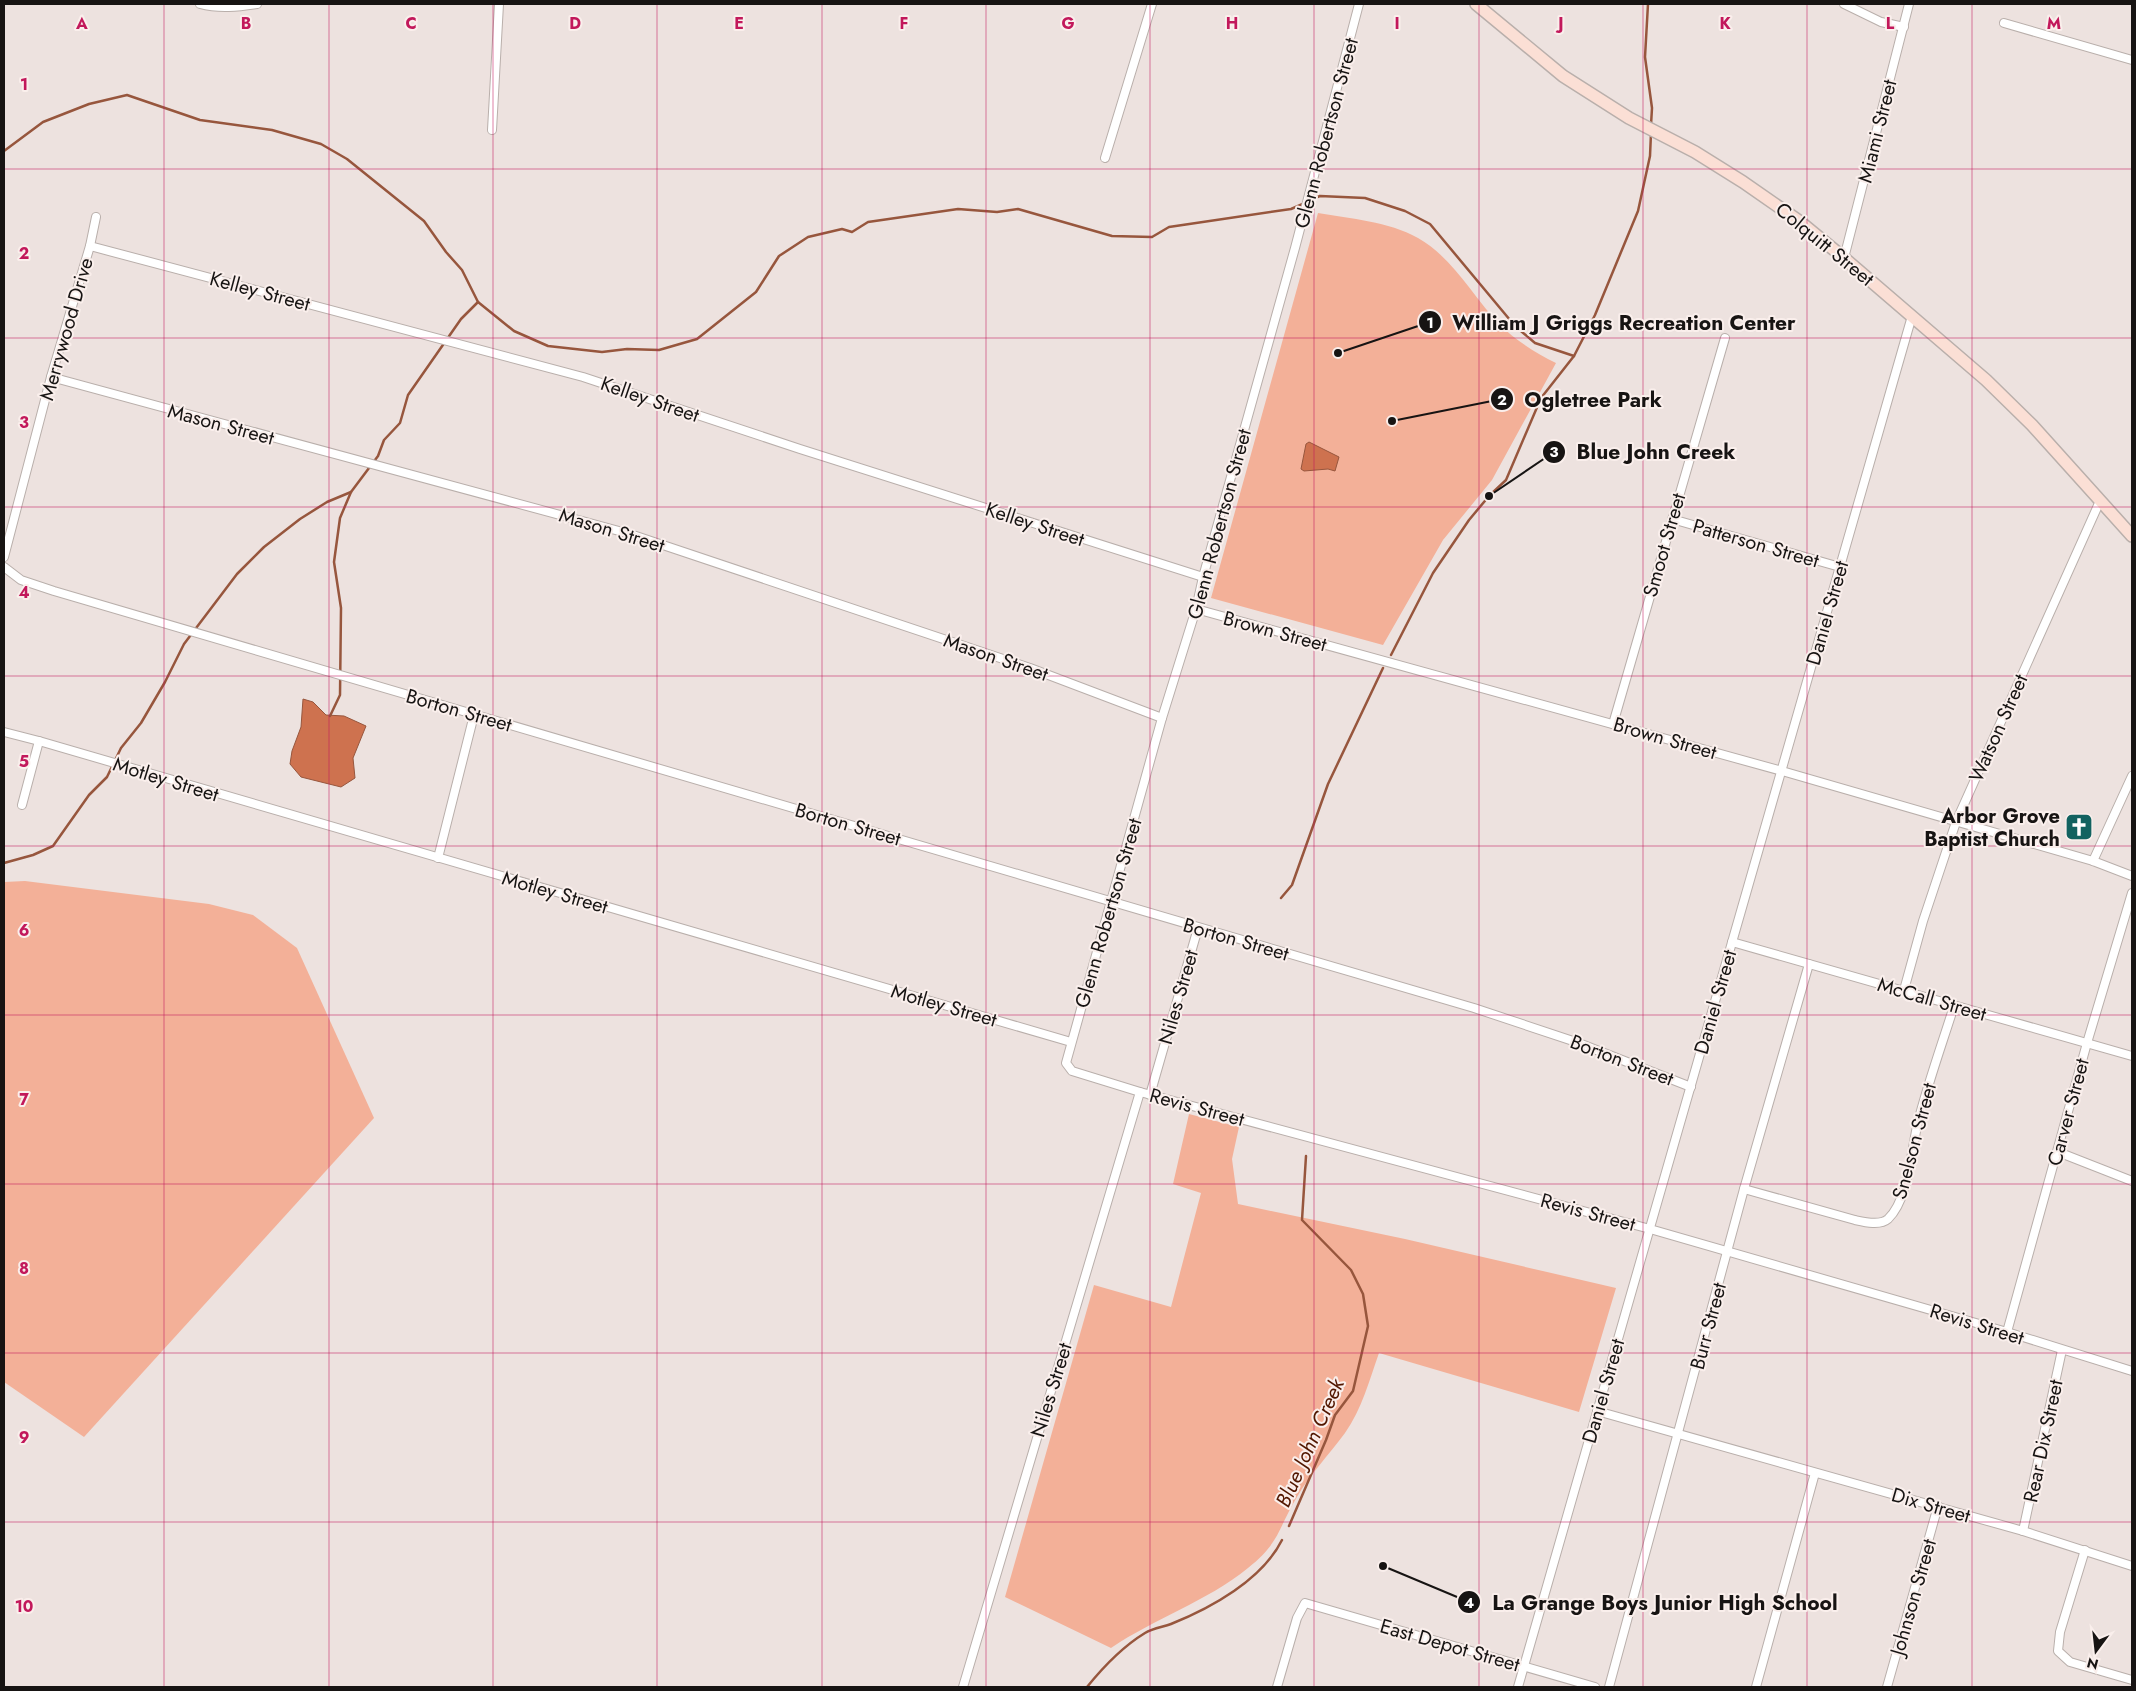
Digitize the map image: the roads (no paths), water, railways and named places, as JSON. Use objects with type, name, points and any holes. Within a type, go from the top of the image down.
[{"type":"street","points":[[200,4],[212,7],[240,7],[256,4]]},
{"type":"street","points":[[492,130],[499,4]]},
{"type":"street","points":[[1105,158],[1152,4]]},
{"type":"street","name":"Glenn Robertson Street","points":[[1071,1042],[1112,902],[1162,718],[1196,609],[1203,577],[1295,248],[1359,4]]},
{"type":"street","name":"Colquitt Street","points":[[1476,4],[1510,34],[1583,90],[1629,118],[1695,152],[1743,182],[1799,221],[1986,380],[2032,425],[2132,536]]},
{"type":"street","points":[[1844,4],[1881,22],[1904,27]]},
{"type":"street","name":"Miami Street","points":[[1844,258],[1909,4]]},
{"type":"street","points":[[2004,23],[2132,60]]},
{"type":"street","name":"Merrywood Drive","points":[[4,557],[51,377],[90,246],[96,217]]},
{"type":"street","name":"Kelley Street","points":[[90,246],[583,377],[800,449],[1203,577]]},
{"type":"street","name":"Daniel Street","points":[[1518,1687],[1912,316]]},
{"type":"street","name":"Smoot Street","points":[[1613,724],[1725,338]]},
{"type":"street","name":"Mason Street","points":[[51,377],[630,534],[1030,668],[1162,718]]},
{"type":"street","name":"Watson Street","points":[[1904,990],[1923,921],[1956,822],[2100,501]]},
{"type":"street","name":"Patterson Street","points":[[1672,519],[1840,567]]},
{"type":"street","name":"Borton Street","points":[[4,567],[21,580],[54,591],[1474,1008],[1576,1042],[1690,1087]]},
{"type":"street","name":"Brown Street","points":[[1196,609],[1782,771],[2093,861],[2132,876]]},
{"type":"street","points":[[438,858],[474,715]]},
{"type":"street","points":[[4,732],[39,741],[22,805]]},
{"type":"street","name":"Motley Street","points":[[39,741],[1071,1042]]},
{"type":"street","points":[[2093,861],[2132,776]]},
{"type":"street","name":"Carver Street","points":[[2007,1332],[2087,1043],[2132,893]]},
{"type":"street","name":"Niles Street","points":[[1150,1095],[1198,928]]},
{"type":"street","name":"McCall Street","points":[[1732,942],[2132,1056]]},
{"type":"street","name":"Burr Street","points":[[1610,1687],[1744,1189],[1809,964]]},
{"type":"street","name":"Snelson Street","points":[[1744,1189],[1854,1220],[1871,1223],[1886,1221],[1896,1210],[1902,1195],[1918,1121],[1954,1006]]},
{"type":"street","name":"Revis Street","points":[[1071,1042],[1066,1063],[1072,1071],[1150,1095],[1728,1251],[2007,1332],[2132,1371]]},
{"type":"street","name":"Niles Street","points":[[963,1687],[1140,1092]]},
{"type":"street","points":[[2058,1152],[2132,1181]]},
{"type":"street","name":"Rear Dix Street","points":[[2023,1531],[2062,1350]]},
{"type":"street","name":"Dix Street","points":[[1597,1411],[1678,1436],[1938,1506],[2132,1566]]},
{"type":"street","points":[[1756,1687],[1815,1472]]},
{"type":"street","name":"Johnson Street","points":[[1887,1687],[1938,1506]]},
{"type":"street","points":[[2085,1550],[2060,1632],[2058,1651],[2070,1662],[2132,1680]]},
{"type":"street","name":"East Depot Street","points":[[1277,1687],[1297,1618],[1305,1603],[1595,1687]]},
{"type":"waterway","name":"Blue John Creek","points":[[1648,4],[1645,57],[1652,108],[1651,125]]},
{"type":"waterway","points":[[4,151],[43,122],[89,104],[127,95],[200,120],[272,130],[321,144],[347,159],[424,221],[446,252],[462,270],[478,302],[514,331],[548,346],[602,352],[627,349],[659,350],[697,339],[756,292],[779,256],[808,237],[842,229],[852,232],[868,222],[958,209],[997,212],[1018,209],[1112,236],[1152,237],[1169,227],[1291,209],[1305,203]]},
{"type":"waterway","name":"Blue John Creek","points":[[1391,655],[1433,573],[1469,520],[1489,496],[1506,480],[1541,398],[1574,356],[1595,315],[1638,211],[1650,156],[1651,133]]},
{"type":"waterway","points":[[1310,200],[1320,196],[1365,198],[1405,211],[1430,224],[1515,326],[1535,343],[1574,356]]},
{"type":"waterway","points":[[330,716],[340,695],[341,608],[334,562],[340,518],[351,492],[378,456],[384,440],[400,423],[408,395],[461,319],[478,302]]},
{"type":"waterway","points":[[4,863],[33,855],[53,846],[89,795],[107,777],[121,748],[141,723],[165,682],[184,644],[237,574],[264,547],[300,519],[327,502],[351,492]]},
{"type":"waterway","name":"Blue John Creek","points":[[1281,898],[1292,885],[1328,784],[1383,668]]},
{"type":"waterway","name":"Blue John Creek","points":[[1289,1526],[1335,1415],[1353,1391],[1368,1326],[1363,1294],[1351,1270],[1302,1220],[1306,1156]]},
{"type":"waterway","name":"Blue John Creek","points":[[1087,1687],[1114,1657],[1137,1638],[1148,1631],[1171,1624],[1202,1610],[1249,1580],[1262,1568],[1282,1540]]},
{"type":"place","name":"William J Griggs Recreation Center","points":[[1338,353]]},
{"type":"place","name":"Ogletree Park","points":[[1392,421]]},
{"type":"place","name":"Blue John Creek","points":[[1489,496]]},
{"type":"place","name":"Arbor Grove Baptist Church","points":[[2079,827]]},
{"type":"place","name":"La Grange Boys Junior High School","points":[[1383,1566]]}]
